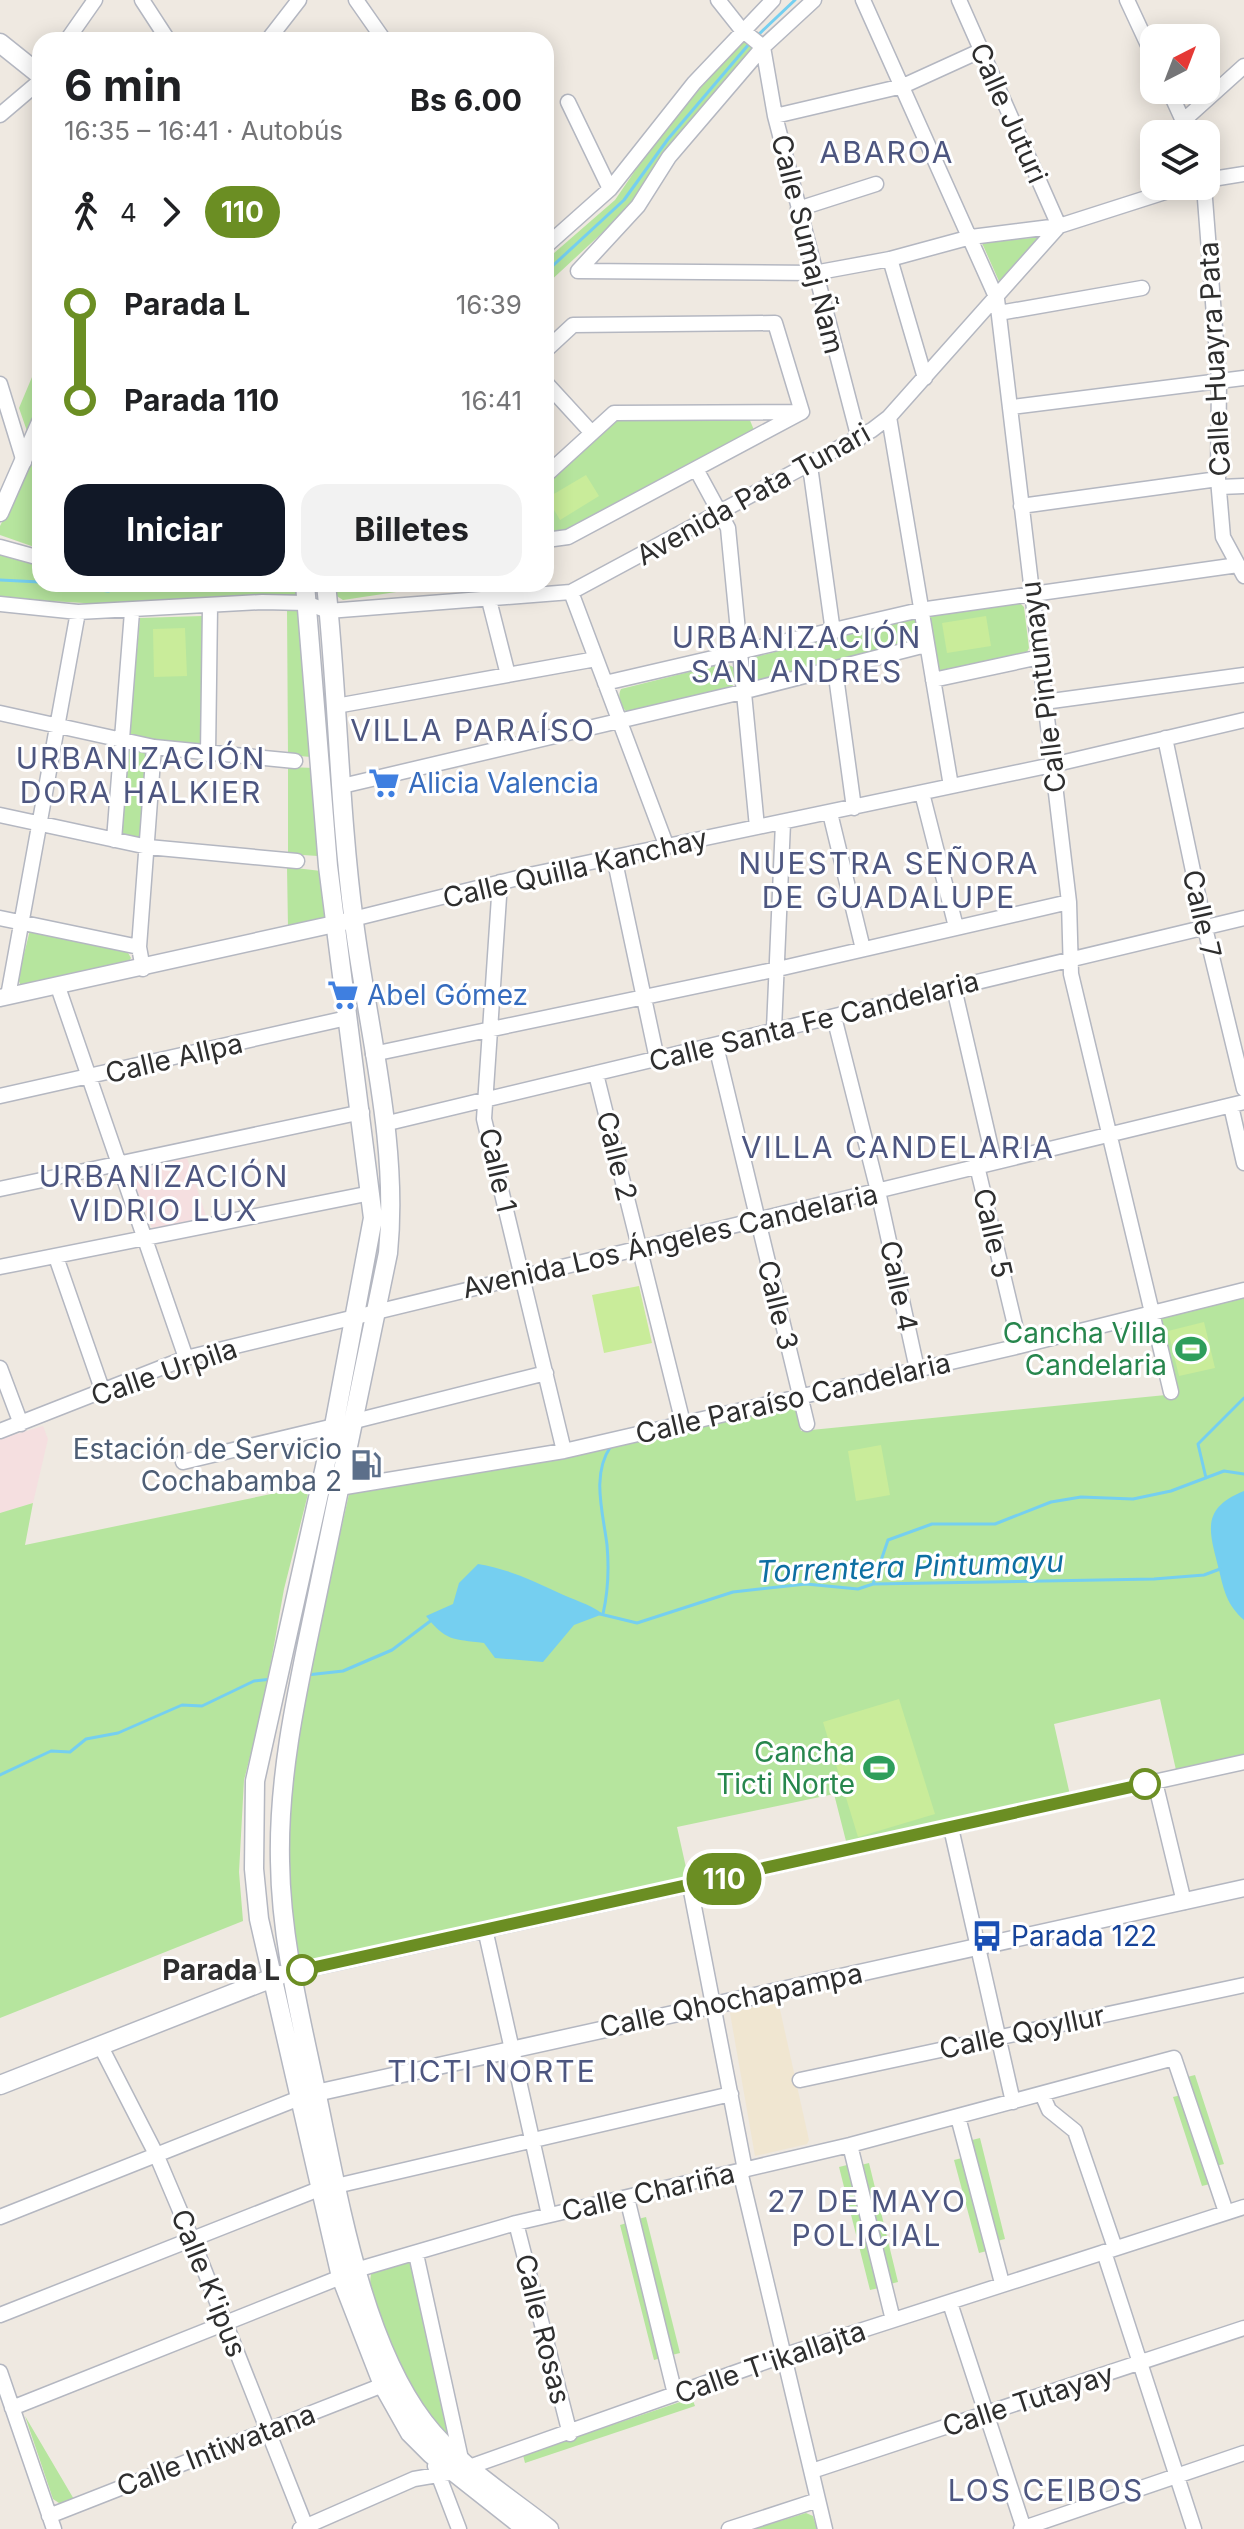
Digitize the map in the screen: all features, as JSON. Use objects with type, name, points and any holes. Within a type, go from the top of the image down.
[{"type":"main road","points":[[0,43],[32,71]]},
{"type":"main road","points":[[305,592],[344,922],[373,1054],[384,1124],[391,1220],[355,1421],[305,1655],[282,1783],[282,1899],[291,1973],[309,2095],[327,2187],[349,2274],[383,2385],[410,2433],[431,2454],[549,2529]]},
{"type":"main road","points":[[309,2095],[272,1978],[259,1919],[254,1825],[255,1781],[334,1426],[371,1235],[371,1193],[347,1018],[342,786],[327,592]]},
{"type":"main road","points":[[0,2085],[291,1973]]},
{"type":"main road","points":[[349,2274],[411,2402],[425,2424],[456,2468],[526,2529]]},
{"type":"street","points":[[73,32],[95,0]]},
{"type":"street","points":[[142,0],[163,32]]},
{"type":"street","points":[[274,32],[299,0]]},
{"type":"street","points":[[356,0],[378,32]]},
{"type":"street","points":[[718,0],[753,39]]},
{"type":"street","points":[[773,0],[753,39],[638,206],[578,271],[814,273],[890,259],[971,237],[1059,226],[1140,200]]},
{"type":"street","points":[[554,239],[610,189],[753,39],[814,0]]},
{"type":"street","name":"Calle Pintumayu","points":[[863,0],[971,237],[998,306],[1069,902],[1073,959],[1071,974],[1171,1392]]},
{"type":"street","name":"Calle Juturi","points":[[959,0],[1059,226]]},
{"type":"street","points":[[1127,0],[1140,28]]},
{"type":"street","name":"Calle Sumaj Ñam","points":[[753,39],[859,439]]},
{"type":"street","points":[[775,116],[903,86],[982,50]]},
{"type":"street","points":[[1193,120],[1244,66]]},
{"type":"street","points":[[0,115],[32,85]]},
{"type":"street","points":[[568,102],[610,189]]},
{"type":"street","points":[[1220,178],[1244,174]]},
{"type":"street","points":[[798,209],[876,184]]},
{"type":"street","name":"Calle Huayra Pata","points":[[1205,200],[1219,380],[1219,483],[1223,537],[1241,571]]},
{"type":"street","name":"Avenida Pata Tunari","points":[[571,592],[810,466],[859,439],[889,417],[998,306],[1059,226]]},
{"type":"street","points":[[890,259],[925,378]]},
{"type":"street","points":[[998,306],[1142,288]]},
{"type":"street","points":[[554,343],[573,325],[775,323],[802,412]]},
{"type":"street","points":[[1012,407],[1244,378]]},
{"type":"street","points":[[0,384],[24,462]]},
{"type":"street","points":[[554,392],[591,432]]},
{"type":"street","points":[[745,412],[758,424],[753,438]]},
{"type":"street","points":[[554,467],[614,413],[802,412]]},
{"type":"street","points":[[554,539],[568,537],[802,412]]},
{"type":"street","points":[[889,417],[951,786]]},
{"type":"street","points":[[0,513],[32,442]]},
{"type":"street","points":[[810,466],[833,632]]},
{"type":"street","points":[[696,469],[728,528],[757,827]]},
{"type":"street","points":[[1021,506],[1219,483],[1244,486]]},
{"type":"street","points":[[0,547],[32,556]]},
{"type":"street","points":[[605,683],[739,655],[920,610],[1031,592],[1241,571]]},
{"type":"street","points":[[0,604],[78,612],[132,612],[262,602],[306,603],[328,611],[443,594],[488,596],[571,592],[667,847]]},
{"type":"street","points":[[488,596],[508,675]]},
{"type":"street","points":[[208,754],[210,607]]},
{"type":"street","points":[[4,997],[23,923],[78,612]]},
{"type":"street","points":[[114,840],[132,612]]},
{"type":"street","points":[[342,786],[742,692],[926,645]]},
{"type":"street","points":[[933,680],[1040,657]]},
{"type":"street","points":[[336,706],[596,659]]},
{"type":"street","points":[[835,669],[854,808]]},
{"type":"street","points":[[1044,702],[1244,675]]},
{"type":"street","points":[[0,713],[154,747],[295,761]]},
{"type":"street","name":"Calle Quilla Kanchay","points":[[4,997],[143,969],[500,882],[1052,765],[1244,720]]},
{"type":"street","name":"Calle 7","points":[[1165,738],[1205,928],[1244,1089]]},
{"type":"street","points":[[143,969],[139,947],[154,747]]},
{"type":"street","points":[[922,793],[956,927]]},
{"type":"street","points":[[830,813],[863,949]]},
{"type":"street","points":[[0,815],[148,847],[297,861]]},
{"type":"street","points":[[774,1029],[783,823]]},
{"type":"street","points":[[614,857],[657,1059]]},
{"type":"street","name":"Calle 1","points":[[500,882],[484,1119],[564,1451]]},
{"type":"street","points":[[373,1054],[778,969],[1069,902]]},
{"type":"street","points":[[0,918],[139,947]]},
{"type":"street","name":"Calle Santa Fe Candelaria","points":[[384,1124],[1244,918]]},
{"type":"street","points":[[58,987],[186,1358]]},
{"type":"street","name":"Calle 5","points":[[954,988],[994,1161]]},
{"type":"street","name":"Calle 4","points":[[834,1017],[878,1191],[917,1369]]},
{"type":"street","name":"Calle Allpa","points":[[0,1096],[347,1018]]},
{"type":"street","name":"Calle 3","points":[[716,1046],[807,1424]]},
{"type":"street","name":"Calle 2","points":[[596,1074],[683,1423]]},
{"type":"street","points":[[1238,1104],[1244,1163]]},
{"type":"street","name":"Avenida Los Ángeles Candelaria","points":[[376,1310],[1238,1104]]},
{"type":"street","points":[[0,1189],[362,1112]]},
{"type":"street","name":"Calle 5","points":[[977,1166],[1020,1346]]},
{"type":"street","points":[[0,1267],[371,1193]]},
{"type":"street","points":[[56,1257],[103,1392]]},
{"type":"street","name":"Calle Paraíso Candelaria","points":[[339,1488],[564,1451],[1020,1346],[1244,1290]]},
{"type":"street","name":"Calle Urpila","points":[[0,1431],[186,1358],[376,1310]]},
{"type":"street","points":[[0,1368],[21,1424]]},
{"type":"street","points":[[355,1421],[546,1373]]},
{"type":"street","points":[[183,1462],[334,1426]]},
{"type":"street","points":[[291,1973],[1244,1762]]},
{"type":"street","points":[[1155,1782],[1184,1902]]},
{"type":"street","points":[[951,1828],[1013,2102]]},
{"type":"street","points":[[690,1886],[715,2003],[742,2170],[782,2356],[825,2529]]},
{"type":"street","name":"Calle Qhochapampa","points":[[0,2217],[309,2095],[1244,1888]]},
{"type":"street","points":[[485,1929],[549,2215]]},
{"type":"street","name":"Calle Qoyllur","points":[[800,2080],[1244,1985]]},
{"type":"street","name":"Calle K'ipus","points":[[100,2045],[156,2154],[192,2239],[268,2430],[303,2528]]},
{"type":"street","name":"Calle Chariña","points":[[12,2408],[349,2274],[516,2223],[850,2145],[1174,2058],[1226,2212]]},
{"type":"street","points":[[0,2315],[327,2187],[731,2094]]},
{"type":"street","points":[[1042,2094],[1049,2110],[1075,2131],[1141,2363],[1194,2529]]},
{"type":"street","points":[[958,2117],[1002,2283]]},
{"type":"street","points":[[850,2145],[893,2320]]},
{"type":"street","points":[[627,2198],[675,2394]]},
{"type":"street","name":"Calle T'ikallajta","points":[[303,2528],[414,2479],[570,2434],[782,2356],[1244,2207]]},
{"type":"street","name":"Calle Rosas","points":[[516,2223],[570,2434]]},
{"type":"street","points":[[416,2254],[456,2468],[459,2529]]},
{"type":"street","points":[[950,2303],[1023,2529],[1244,2453]]},
{"type":"street","name":"Calle Tutayay","points":[[812,2471],[1244,2328]]},
{"type":"street","points":[[0,2372],[52,2522]]},
{"type":"street","name":"Calle Intiwatana","points":[[52,2522],[268,2430],[383,2385]]},
{"type":"street","points":[[729,2529],[818,2500]]},
{"type":"shaded area","points":[[187,1158],[207,1219],[152,1228],[129,1171]]},
{"type":"shaded area","points":[[43,1426],[48,1439],[33,1503],[0,1513],[0,1439]]},
{"type":"shaded area","points":[[774,2002],[779,2005],[809,2140],[807,2144],[755,2156],[730,2013]]},
{"type":"green space","points":[[741,41],[746,41],[754,51],[630,207],[554,278],[554,253],[615,200],[656,140]]},
{"type":"green space","points":[[1041,237],[1002,288],[982,243]]},
{"type":"green space","points":[[32,377],[32,424],[28,434],[19,408]]},
{"type":"green space","points":[[749,418],[754,430],[568,532],[554,535],[554,472],[610,420]]},
{"type":"green space","points":[[32,462],[32,546],[0,535],[0,526]]},
{"type":"green space","points":[[586,475],[599,496],[560,520],[554,510],[554,494]]},
{"type":"green space","points":[[0,554],[32,560],[32,592],[299,592],[299,596],[134,606],[0,598]]},
{"type":"green space","points":[[332,592],[396,592],[343,600]]},
{"type":"green space","points":[[1018,601],[1024,607],[1029,648],[1025,656],[938,671],[929,615]]},
{"type":"green space","points":[[299,608],[311,757],[288,755],[287,609]]},
{"type":"green space","points":[[202,616],[202,747],[129,735],[140,618]]},
{"type":"green space","points":[[986,616],[991,646],[947,653],[942,623]]},
{"type":"green space","points":[[909,618],[917,621],[919,641],[748,683],[747,660],[751,658]]},
{"type":"green space","points":[[185,628],[187,676],[154,677],[153,629]]},
{"type":"green space","points":[[725,663],[735,668],[737,679],[731,688],[628,713],[622,705],[621,689]]},
{"type":"green space","points":[[128,748],[149,753],[142,838],[120,833]]},
{"type":"green space","points":[[288,767],[314,768],[318,856],[288,854]]},
{"type":"green space","points":[[287,867],[321,871],[326,917],[288,928]]},
{"type":"green space","points":[[30,930],[127,951],[131,958],[128,963],[28,986],[20,984],[18,978]]},
{"type":"green space","points":[[639,1286],[652,1343],[604,1353],[592,1295]]},
{"type":"green space","points":[[1244,1295],[1244,1755],[1176,1770],[1160,1699],[1054,1724],[1070,1795],[847,1845],[834,1794],[677,1827],[689,1881],[303,1961],[298,1958],[288,1863],[291,1767],[312,1649],[349,1494],[566,1457],[795,1405],[801,1431],[1176,1394],[1159,1316]]},
{"type":"green space","name":"Cancha Villa Candelaria","points":[[1204,1322],[1215,1368],[1179,1376],[1168,1331]]},
{"type":"green space","points":[[881,1445],[890,1495],[856,1501],[848,1451]]},
{"type":"green space","points":[[310,1486],[284,1589],[263,1707],[244,1780],[239,1872],[243,1921],[0,2018],[0,1513],[33,1503],[25,1545]]},
{"type":"green space","name":"Cancha Ticti Norte","points":[[899,1699],[935,1814],[858,1837],[823,1722]]},
{"type":"green space","points":[[1195,2075],[1224,2164],[1216,2166],[1187,2077]]},
{"type":"green space","points":[[1181,2095],[1210,2184],[1202,2186],[1173,2097]]},
{"type":"green space","points":[[980,2138],[1005,2239],[997,2241],[972,2140]]},
{"type":"green space","points":[[962,2158],[987,2251],[979,2253],[954,2160]]},
{"type":"green space","points":[[869,2163],[898,2282],[890,2284],[861,2165]]},
{"type":"green space","points":[[847,2165],[879,2288],[870,2290],[839,2167]]},
{"type":"green space","points":[[646,2217],[680,2353],[672,2355],[638,2219]]},
{"type":"green space","points":[[627,2223],[661,2358],[654,2360],[620,2225]]},
{"type":"green space","points":[[411,2260],[452,2435],[449,2440],[410,2385],[375,2308],[372,2271]]},
{"type":"green space","points":[[692,2398],[695,2406],[525,2463],[523,2455]]},
{"type":"green space","points":[[25,2416],[75,2501],[62,2505],[53,2499]]},
{"type":"green space","points":[[806,2513],[813,2516],[817,2529],[754,2529]]},
{"type":"water","points":[[1244,1491],[1244,1620],[1225,1591],[1213,1545],[1211,1523],[1220,1506]]},
{"type":"water","points":[[478,1564],[528,1579],[603,1614],[574,1625],[543,1662],[495,1658],[484,1643],[450,1637],[426,1616],[453,1604],[459,1583]]},
{"type":"waterway","points":[[757,36],[795,0]]},
{"type":"waterway","points":[[554,265],[624,200],[668,139],[749,44]]},
{"type":"waterway","points":[[0,580],[32,582]]},
{"type":"waterway","points":[[1206,1478],[1198,1444],[1244,1398]]},
{"type":"waterway","points":[[603,1614],[608,1562],[600,1481],[601,1469],[611,1446]]},
{"type":"waterway","points":[[873,1584],[888,1540],[932,1524],[995,1524],[1051,1502],[1081,1497],[1133,1499],[1171,1491],[1224,1471],[1244,1474]]},
{"type":"waterway","name":"Torrentera Pintumayu","points":[[600,1614],[637,1623],[733,1592],[806,1584],[858,1589],[873,1584],[1154,1579],[1204,1575],[1220,1569]]},
{"type":"waterway","name":"Torrentera Pintumayu","points":[[307,1675],[343,1671],[392,1650],[433,1619]]},
{"type":"waterway","name":"Torrentera Pintumayu","points":[[0,1775],[51,1751],[70,1752],[86,1739],[118,1733],[182,1705],[202,1706],[254,1681],[272,1679]]},
{"type":"bus line","name":"110","points":[[302,1970],[800,1863],[1145,1784]]},
{"type":"place","name":"Alicia Valencia","points":[[384,783]]},
{"type":"place","name":"Abel Gómez","points":[[343,995]]},
{"type":"place","name":"Cancha Villa Candelaria","points":[[1191,1349]]},
{"type":"place","name":"Estación de Servicio Cochabamba 2","points":[[366,1465]]},
{"type":"place","name":"Cancha Ticti Norte","points":[[879,1768]]},
{"type":"place","name":"Parada 122","points":[[987,1936]]},
{"type":"place","name":"Parada L","points":[[302,1970]]},
{"type":"district","name":"ABAROA","points":[[887,152]]},
{"type":"district","name":"URBANIZACIÓN SAN ANDRES","points":[[797,654]]},
{"type":"district","name":"VILLA PARAÍSO","points":[[473,730]]},
{"type":"district","name":"URBANIZACIÓN DORA HALKIER","points":[[141,775]]},
{"type":"district","name":"NUESTRA SEÑORA DE GUADALUPE","points":[[889,880]]},
{"type":"district","name":"VILLA CANDELARIA","points":[[898,1147]]},
{"type":"district","name":"URBANIZACIÓN VIDRIO LUX","points":[[164,1193]]},
{"type":"district","name":"TICTI NORTE","points":[[492,2071]]},
{"type":"district","name":"27 DE MAYO POLICIAL","points":[[867,2218]]},
{"type":"district","name":"LOS CEIBOS","points":[[1046,2490]]}]
